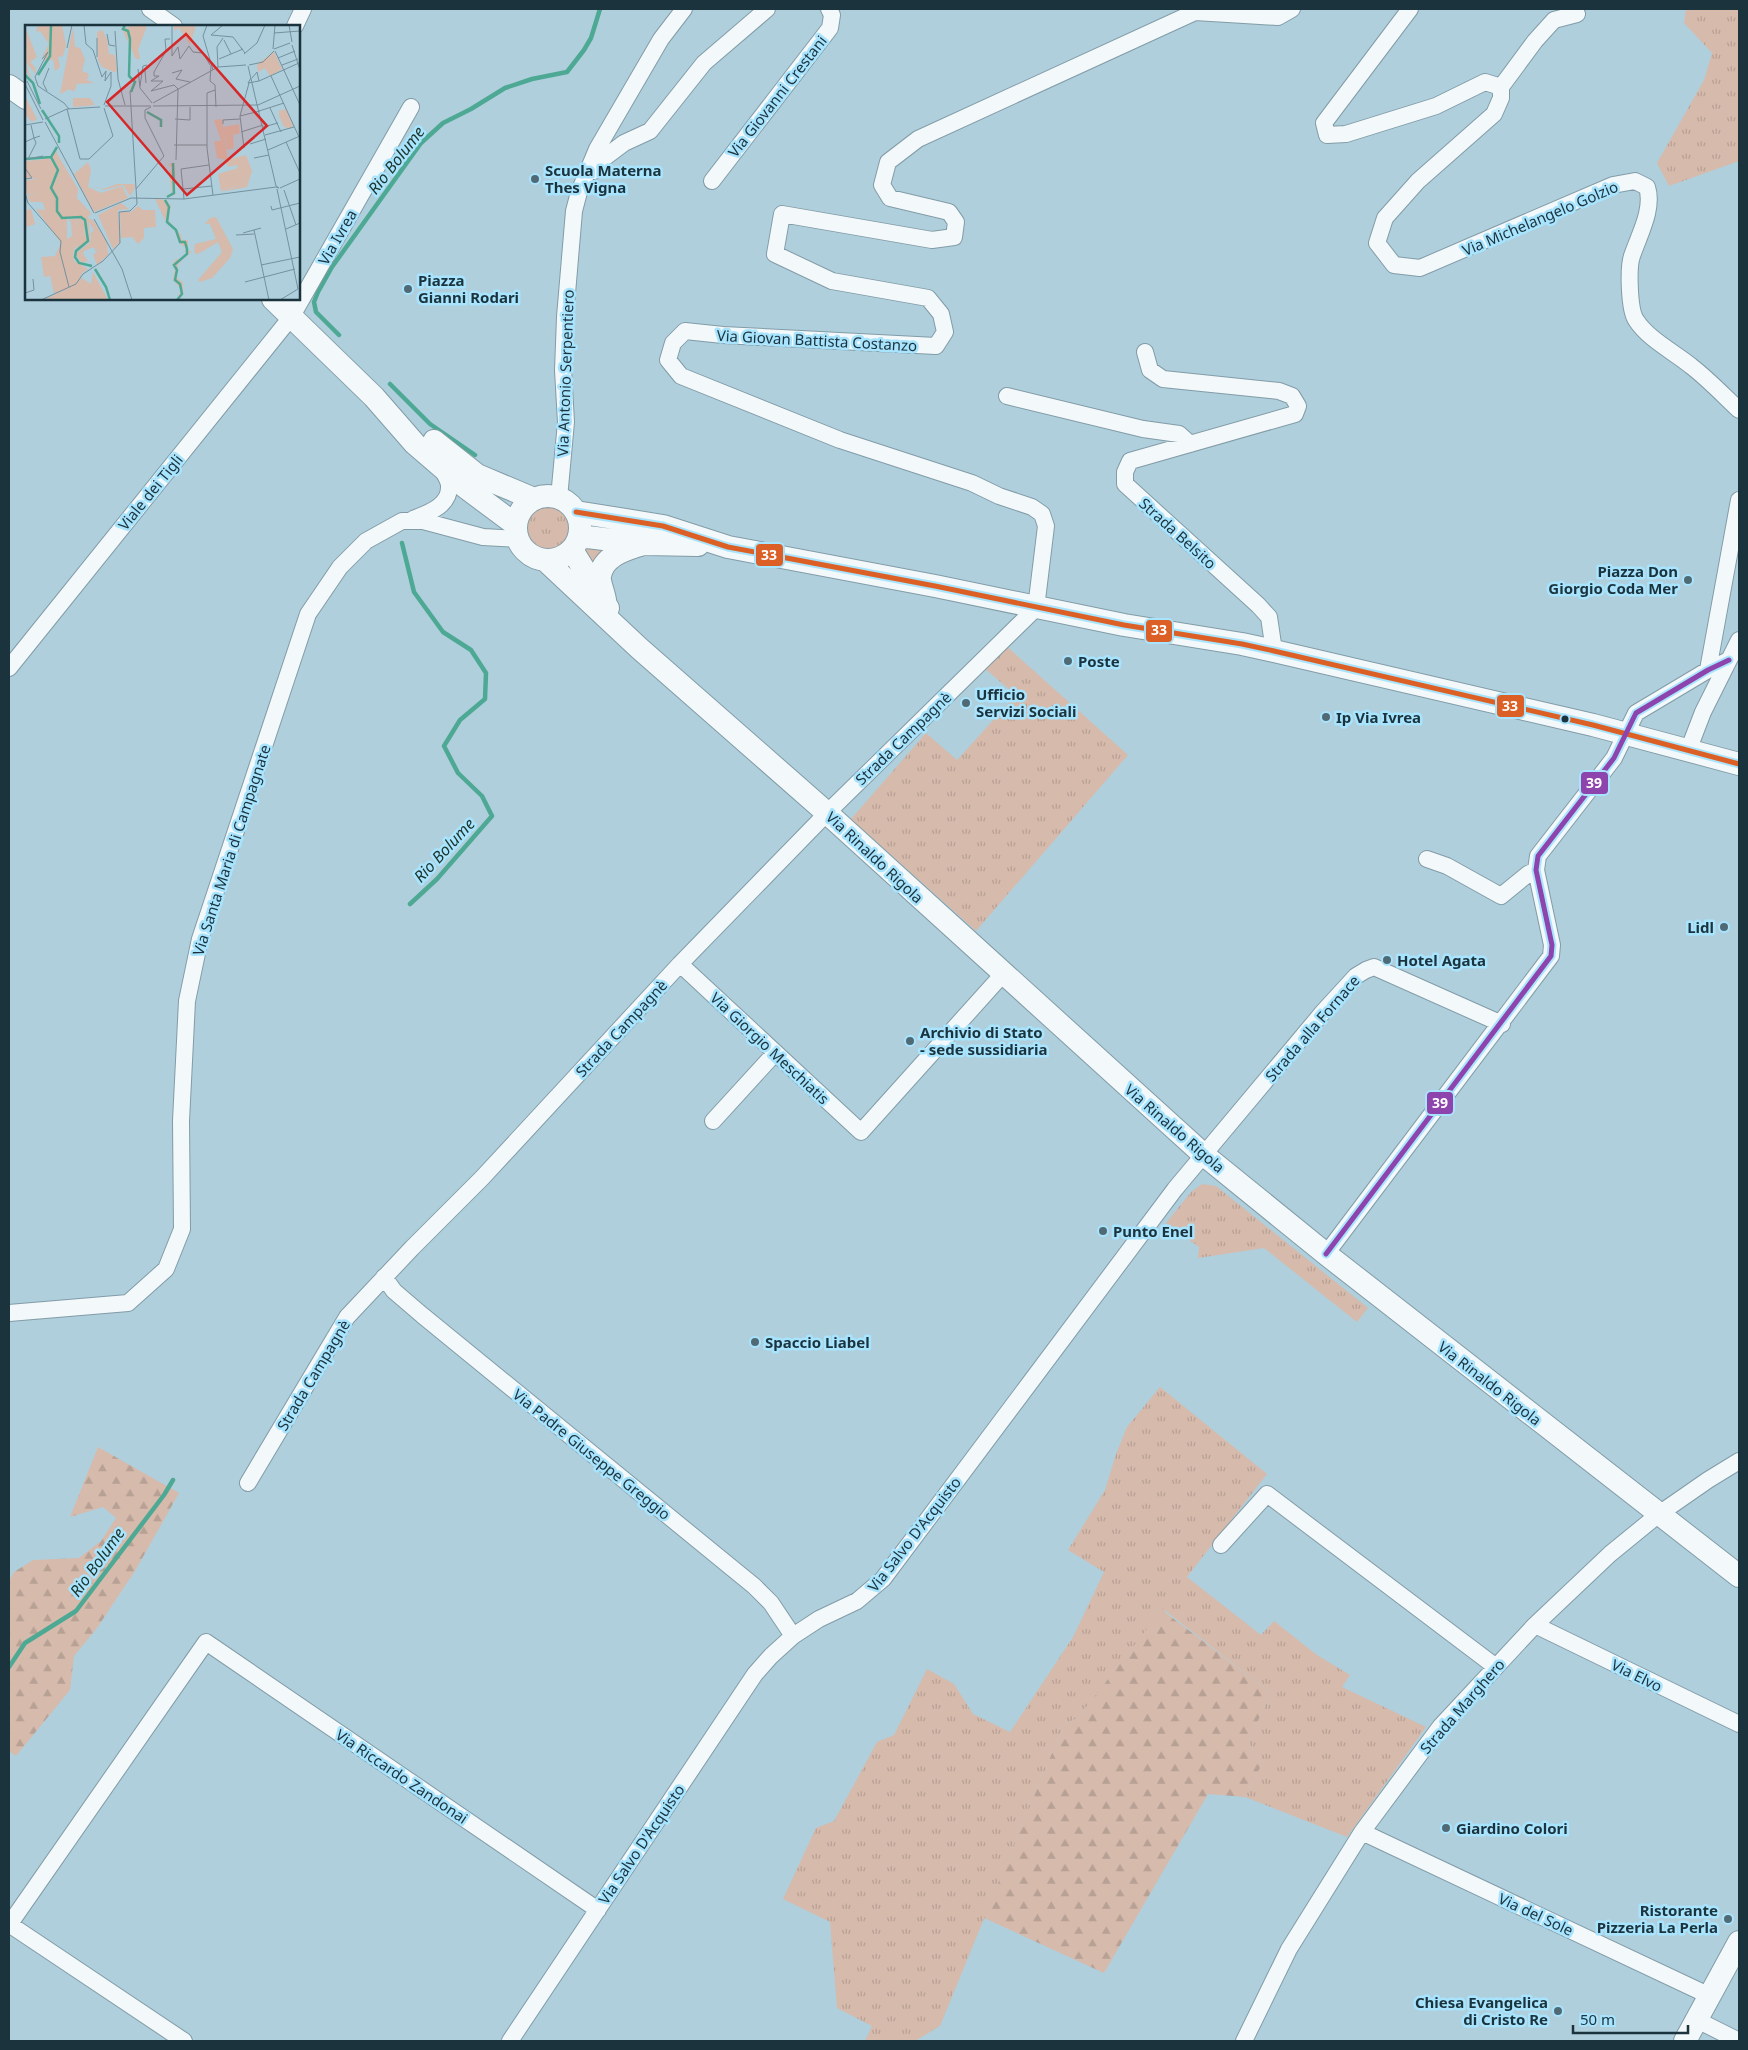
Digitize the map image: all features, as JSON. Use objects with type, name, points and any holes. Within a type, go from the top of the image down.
[{"type":"main road","points":[[274,300],[374,397],[415,444],[517,532],[528,553],[545,560],[564,556],[575,543],[580,528],[576,512],[566,501],[559,498],[542,496],[534,499],[522,510],[517,532]]},
{"type":"main road","points":[[374,397],[477,475],[534,499]]},
{"type":"main road","points":[[576,512],[663,526],[728,547],[1124,625],[1242,644],[1625,734],[1739,764]]},
{"type":"main road","points":[[575,543],[728,547]]},
{"type":"main road","name":"Via Rinaldo Rigola","points":[[575,543],[606,605],[639,648]]},
{"type":"main road","points":[[606,605],[600,576],[606,564],[619,552],[645,544]]},
{"type":"main road","name":"Via Rinaldo Rigola","points":[[545,560],[639,648],[827,813],[1204,1155],[1326,1254],[1739,1576]]},
{"type":"main road","points":[[1685,2041],[1739,1942]]},
{"type":"street","points":[[150,9],[173,25]]},
{"type":"street","points":[[295,25],[303,9]]},
{"type":"street","name":"Via Antonio Serpentiero","points":[[559,498],[566,422],[563,370],[565,317],[574,211],[579,192],[597,149],[661,39],[684,9]]},
{"type":"street","points":[[579,192],[604,158],[624,143],[650,131],[704,63],[768,9]]},
{"type":"street","name":"Via Giovanni Crestani","points":[[712,181],[830,28],[832,15],[829,9]]},
{"type":"street","name":"Via Giovan Battista Costanzo","points":[[1036,608],[1046,526],[1042,514],[1032,507],[999,496],[972,483],[840,440],[681,376],[668,360],[673,343],[685,331],[723,335],[936,346],[945,332],[941,314],[928,298],[832,281],[775,254],[782,214],[932,240],[954,237],[956,222],[949,212],[890,198],[882,185],[888,162],[918,139],[1195,12],[1278,17],[1292,9]]},
{"type":"street","points":[[1410,9],[1324,123],[1327,135],[1346,134],[1436,106],[1485,82],[1501,87]]},
{"type":"street","name":"Via Michelangelo Golzio","points":[[1577,14],[1554,20],[1535,41],[1501,87],[1501,98],[1494,114],[1418,181],[1385,218],[1377,242],[1394,265],[1420,268],[1613,185],[1635,181],[1647,187],[1649,194],[1646,216],[1630,261],[1631,300],[1635,319],[1651,335],[1694,368],[1739,410]]},
{"type":"street","name":"Via Ivrea","points":[[292,316],[411,107]]},
{"type":"street","name":"Viale dei Tigli","points":[[9,668],[292,316]]},
{"type":"street","name":"Strada Belsito","points":[[1145,352],[1150,370],[1163,379],[1279,391],[1292,396],[1298,406],[1295,414],[1130,461],[1124,472],[1125,484],[1269,617],[1274,651]]},
{"type":"street","points":[[1007,396],[1143,429],[1179,434],[1190,444]]},
{"type":"street","name":"Via Santa Maria di Campagnate","points":[[408,521],[436,510],[445,500],[449,485],[441,467]]},
{"type":"street","points":[[1708,670],[1739,500]]},
{"type":"street","name":"Via Santa Maria di Campagnate","points":[[9,1313],[128,1303],[166,1269],[182,1230],[181,1121],[187,1001],[200,939],[308,614],[340,567],[366,541],[402,520],[423,521],[483,537],[517,532]]},
{"type":"street","name":"Strada Campagnè","points":[[248,1483],[347,1317],[482,1178],[680,964],[827,813],[1036,608]]},
{"type":"street","points":[[1688,751],[1703,712],[1739,640]]},
{"type":"street","points":[[1326,1254],[1502,1024],[1551,956],[1552,945],[1536,870],[1538,856],[1614,758],[1636,713],[1708,670],[1729,660]]},
{"type":"street","points":[[1693,680],[1703,712]]},
{"type":"street","points":[[1427,859],[1448,866],[1501,896],[1528,874],[1536,870]]},
{"type":"street","name":"Via Giorgio Meschiatis","points":[[680,964],[861,1132],[1003,974]]},
{"type":"street","name":"Strada alla Fornace","points":[[1204,1155],[1323,1012],[1356,976],[1366,970],[1374,967],[1502,1024]]},
{"type":"street","points":[[713,1121],[775,1053]]},
{"type":"street","name":"Via Salvo D'Acquisto","points":[[510,2041],[742,1692],[771,1656],[793,1636],[819,1619],[857,1602],[882,1578],[1169,1197],[1204,1155]]},
{"type":"street","name":"Via Padre Giuseppe Greggio","points":[[384,1278],[394,1291],[422,1315],[754,1586],[771,1603],[793,1636]]},
{"type":"street","name":"Strada Marghero","points":[[1244,2041],[1289,1949],[1362,1832],[1440,1727],[1536,1625],[1610,1554],[1658,1514],[1739,1461]]},
{"type":"street","points":[[1221,1545],[1267,1494],[1496,1667]]},
{"type":"street","name":"Via Elvo","points":[[1536,1625],[1739,1724]]},
{"type":"street","name":"Via Riccardo Zandonai","points":[[9,1924],[206,1642],[598,1910]]},
{"type":"street","name":"Via del Sole","points":[[1362,1832],[1710,1996]]},
{"type":"street","points":[[9,1924],[184,2041]]},
{"type":"street","points":[[1696,2020],[1739,2041]]},
{"type":"green space","points":[[1686,9],[1739,9],[1739,161],[1669,186],[1657,163],[1704,80],[1712,53],[1684,23]]},
{"type":"green space","points":[[553,504],[565,510],[570,518],[570,536],[565,544],[557,549],[543,550],[531,544],[526,536],[525,522],[531,510],[539,505]]},
{"type":"green space","points":[[582,547],[618,547],[595,580]]},
{"type":"green space","points":[[1004,644],[1128,755],[976,931],[851,819],[926,733],[957,760],[1016,695],[983,667]]},
{"type":"green space","points":[[1202,1184],[1216,1186],[1368,1308],[1357,1322],[1264,1248],[1198,1258],[1199,1247],[1166,1223],[1191,1192]]},
{"type":"green space","points":[[1160,1387],[1267,1474],[1187,1577],[1261,1635],[1274,1621],[1317,1655],[1350,1675],[1342,1687],[1426,1727],[1347,1837],[1245,1797],[1262,1764],[1248,1742],[1271,1693],[1163,1609],[1078,1718],[1064,1724],[940,2026],[915,2041],[865,2041],[872,2026],[837,2008],[830,1922],[783,1899],[816,1828],[834,1821],[877,1742],[894,1735],[927,1669],[954,1684],[973,1714],[1010,1732],[1073,1637],[1104,1572],[1068,1550],[1105,1490],[1127,1427]]},
{"type":"green space","points":[[98,1447],[179,1493],[135,1571],[97,1628],[74,1656],[70,1690],[16,1756],[9,1751],[9,1581],[14,1572],[33,1560],[79,1558],[101,1541],[116,1518],[103,1507],[70,1517]]},
{"type":"green space","points":[[1163,1608],[1166,1613],[1271,1693],[1248,1742],[1262,1764],[1245,1797],[1208,1794],[1104,1973],[984,1918],[1064,1724],[1078,1718]]},
{"type":"waterway","name":"Rio Bolume","points":[[339,335],[316,312],[314,302],[318,292],[332,267],[421,143],[443,123],[471,109],[505,88],[532,79],[567,72],[591,38],[600,9]]},
{"type":"waterway","name":"Rio Bolume","points":[[390,384],[430,424],[475,455]]},
{"type":"waterway","name":"Rio Bolume","points":[[402,543],[414,592],[443,632],[471,650],[486,673],[485,699],[460,720],[444,746],[458,773],[482,796],[492,816],[437,879],[410,904]]},
{"type":"waterway","name":"Rio Bolume","points":[[9,1667],[25,1643],[76,1611],[164,1495],[173,1480]]},
{"type":"transit line","name":"33","points":[[576,512],[663,526],[728,547],[935,586],[1124,625],[1242,644],[1593,725],[1739,764]]},
{"type":"transit line","name":"39","points":[[1326,1254],[1551,956],[1552,945],[1536,870],[1538,856],[1614,758],[1636,713],[1708,670],[1729,660]]},
{"type":"place","name":"Scuola Materna Thes Vigna","points":[[535,179]]},
{"type":"place","name":"Piazza Gianni Rodari","points":[[408,289]]},
{"type":"place","name":"Piazza Don Giorgio Coda Mer","points":[[1688,580]]},
{"type":"place","name":"Poste","points":[[1068,661]]},
{"type":"place","name":"Ufficio Servizi Sociali","points":[[966,703]]},
{"type":"place","name":"Ip Via Ivrea","points":[[1326,717]]},
{"type":"place","name":"Lidl","points":[[1724,927]]},
{"type":"place","name":"Hotel Agata","points":[[1387,960]]},
{"type":"place","name":"Archivio di Stato - sede sussidiaria","points":[[910,1041]]},
{"type":"place","name":"Punto Enel","points":[[1103,1231]]},
{"type":"place","name":"Spaccio Liabel","points":[[755,1342]]},
{"type":"place","name":"Giardino Colori","points":[[1446,1828]]},
{"type":"place","name":"Ristorante Pizzeria La Perla","points":[[1728,1919]]},
{"type":"place","name":"Chiesa Evangelica di Cristo Re","points":[[1558,2011]]}]
